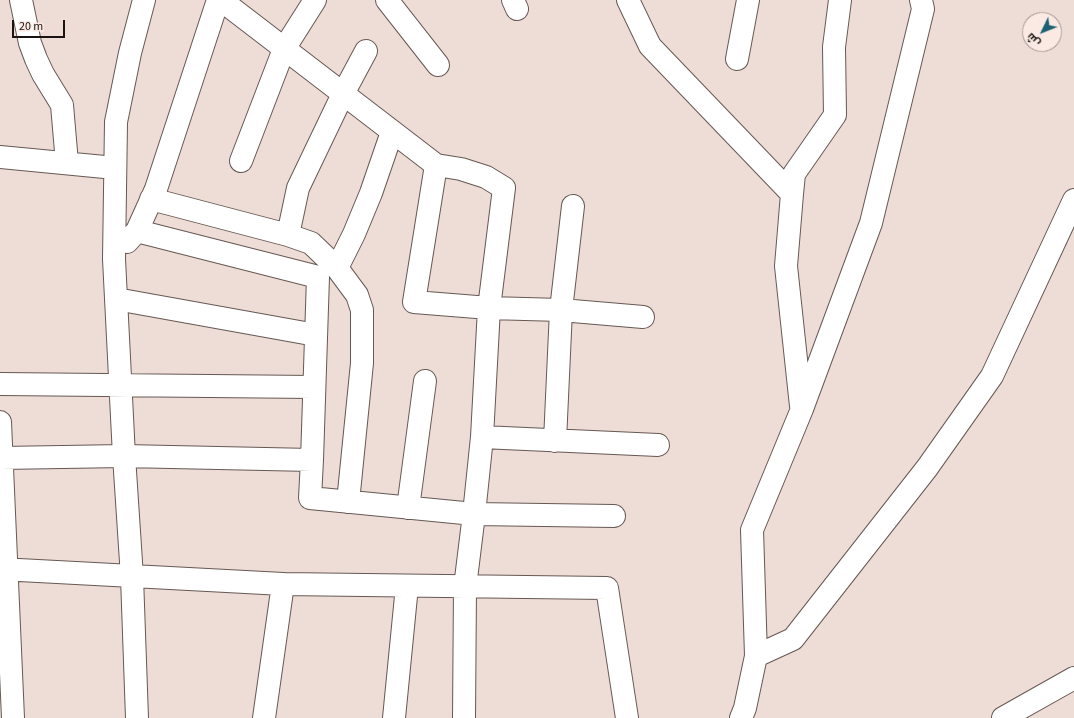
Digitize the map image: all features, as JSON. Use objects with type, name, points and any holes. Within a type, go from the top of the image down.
[{"type":"street","points":[[21,0],[30,43],[36,59],[43,74],[62,105],[67,163]]},
{"type":"street","points":[[138,718],[132,577],[114,259],[116,122],[130,53],[144,0]]},
{"type":"street","points":[[114,259],[137,231],[156,190],[188,90],[220,0],[436,165],[461,169],[486,177],[504,188],[490,308],[482,437],[465,587],[464,718]]},
{"type":"street","points":[[241,161],[284,49],[315,0]]},
{"type":"street","points":[[387,0],[438,65]]},
{"type":"street","points":[[628,0],[650,46],[792,194]]},
{"type":"street","points":[[737,59],[748,0]]},
{"type":"street","points":[[802,409],[786,266],[792,194],[794,174],[836,115],[834,47],[840,0]]},
{"type":"street","points":[[741,718],[745,708],[756,656],[752,530],[802,409],[871,223],[923,9],[921,0]]},
{"type":"street","points":[[288,235],[298,188],[343,94],[366,51]]},
{"type":"street","points":[[337,268],[354,234],[371,193],[392,132]]},
{"type":"street","points":[[0,157],[115,168]]},
{"type":"street","points":[[436,165],[414,302],[490,308],[561,310],[643,317]]},
{"type":"street","points":[[151,199],[288,235],[311,243],[337,268],[356,295],[362,310],[362,363],[348,502]]},
{"type":"street","points":[[756,656],[793,639],[927,468],[992,376],[1074,200]]},
{"type":"street","points":[[555,441],[561,310],[573,206]]},
{"type":"street","points":[[137,231],[318,278],[310,498],[474,514],[614,516]]},
{"type":"street","points":[[116,299],[316,335]]},
{"type":"street","points":[[408,508],[425,381]]},
{"type":"street","points":[[0,384],[314,387]]},
{"type":"street","points":[[0,422],[2,458],[3,569],[13,718]]},
{"type":"street","points":[[482,437],[658,445]]},
{"type":"street","points":[[2,458],[124,456],[312,460]]},
{"type":"street","points":[[3,569],[283,584],[607,588],[627,718]]},
{"type":"street","points":[[264,718],[283,584]]},
{"type":"street","points":[[394,718],[406,586]]},
{"type":"street","points":[[1003,718],[1074,678]]}]
